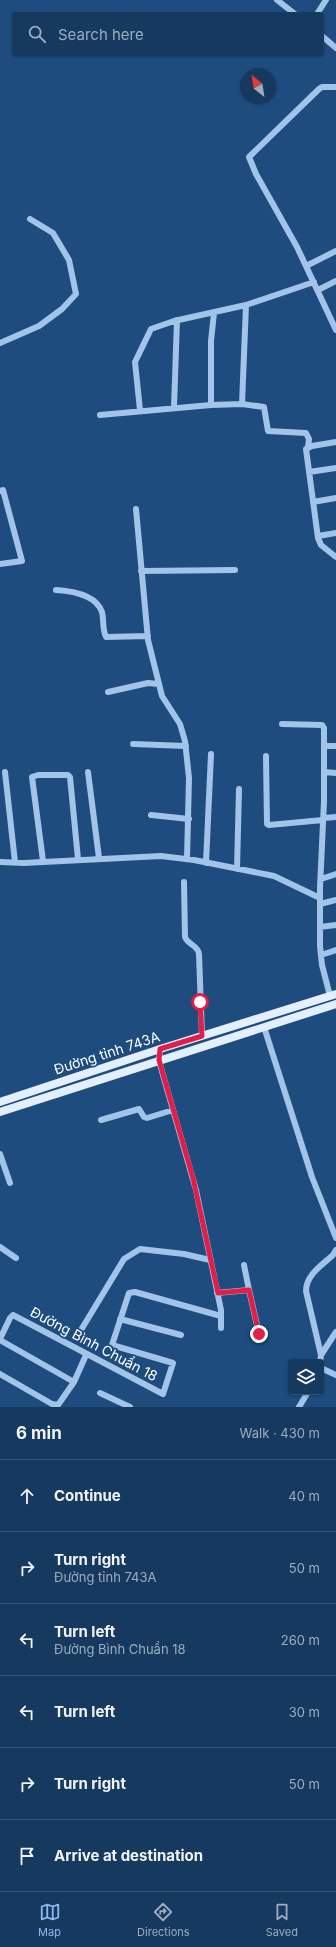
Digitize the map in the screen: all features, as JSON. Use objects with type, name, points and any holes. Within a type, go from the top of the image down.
[{"type":"main road","name":"Đường tỉnh 743A","points":[[0,1102],[160,1049],[333,995]]},
{"type":"main road","name":"Đường tỉnh 743A","points":[[0,1112],[336,1004]]},
{"type":"street","points":[[277,0],[292,12]]},
{"type":"street","points":[[318,12],[326,0]]},
{"type":"street","points":[[324,38],[336,48]]},
{"type":"street","points":[[336,88],[322,87],[319,89],[249,157],[256,174],[333,317],[336,330]]},
{"type":"street","points":[[0,343],[39,326],[62,309],[76,294],[69,260],[53,233],[30,219]]},
{"type":"street","points":[[306,266],[336,251]]},
{"type":"street","points":[[318,290],[336,281]]},
{"type":"street","points":[[140,410],[135,362],[138,353],[151,329],[177,320],[246,305],[314,282]]},
{"type":"street","points":[[242,404],[246,305]]},
{"type":"street","points":[[211,405],[211,341],[214,313]]},
{"type":"street","points":[[174,407],[177,320]]},
{"type":"street","points":[[100,415],[140,410],[211,405],[242,404],[264,407],[268,430],[306,433],[310,439],[306,452],[318,536],[322,545],[336,557]]},
{"type":"street","points":[[308,448],[336,442]]},
{"type":"street","points":[[309,472],[336,468]]},
{"type":"street","points":[[0,491],[3,490],[22,561],[0,564]]},
{"type":"street","points":[[313,502],[336,498]]},
{"type":"street","points":[[136,509],[148,636],[162,696],[180,724],[186,746],[189,778],[187,859]]},
{"type":"street","points":[[318,536],[336,533]]},
{"type":"street","points":[[141,571],[236,570]]},
{"type":"street","points":[[56,590],[70,591],[95,602],[102,612],[106,637],[148,636]]},
{"type":"street","points":[[108,692],[148,683],[159,684]]},
{"type":"street","points":[[282,724],[322,725],[324,728],[324,819],[320,879],[320,927],[321,955],[333,995]]},
{"type":"street","points":[[133,744],[186,746]]},
{"type":"street","points":[[324,746],[336,746]]},
{"type":"street","points":[[206,862],[211,754]]},
{"type":"street","points":[[266,756],[267,824],[336,817]]},
{"type":"street","points":[[5,772],[15,862]]},
{"type":"street","points":[[88,772],[99,858]]},
{"type":"street","points":[[324,772],[336,772]]},
{"type":"street","points":[[43,861],[32,777],[38,775],[68,775],[70,777],[78,859]]},
{"type":"street","points":[[237,868],[239,789]]},
{"type":"street","points":[[151,815],[189,819]]},
{"type":"street","points":[[0,862],[161,856],[206,862],[274,876],[320,901],[336,900]]},
{"type":"street","points":[[320,879],[336,874]]},
{"type":"street","points":[[184,882],[185,937],[186,940],[196,946],[199,954],[202,1036]]},
{"type":"street","points":[[320,927],[336,925]]},
{"type":"street","points":[[321,955],[336,950]]},
{"type":"street","points":[[264,1027],[312,1177],[336,1238]]},
{"type":"street","points":[[160,1049],[159,1060],[194,1184],[218,1293],[221,1328]]},
{"type":"street","points":[[101,1120],[139,1109],[147,1118],[173,1110]]},
{"type":"street","points":[[0,1154],[10,1183]]},
{"type":"street","points":[[0,1247],[16,1258]]},
{"type":"street","points":[[81,1330],[124,1259],[133,1252],[140,1249],[184,1254],[210,1260]]},
{"type":"street","points":[[320,1359],[321,1355],[306,1291],[306,1284],[308,1278],[334,1255],[336,1250]]},
{"type":"street","points":[[244,1264],[259,1334]]},
{"type":"street","points":[[218,1293],[249,1290]]},
{"type":"street","points":[[181,1335],[120,1319],[129,1293],[135,1292],[221,1316]]},
{"type":"street","name":"Đường Bình Chuẩn 18","points":[[0,1340],[10,1318],[13,1315],[86,1355],[163,1394],[173,1363],[112,1345],[120,1319]]},
{"type":"street","points":[[321,1355],[336,1332]]},
{"type":"street","points":[[0,1340],[74,1382]]},
{"type":"street","points":[[0,1374],[52,1404],[58,1405],[74,1382],[86,1355]]},
{"type":"street","points":[[324,1369],[336,1375]]},
{"type":"street","points":[[100,1393],[130,1407]]},
{"type":"street","points":[[300,1407],[306,1395]]},
{"type":"route","points":[[200,1002],[202,1036],[160,1049],[159,1060],[193,1178],[218,1293],[249,1290],[259,1334]]}]
